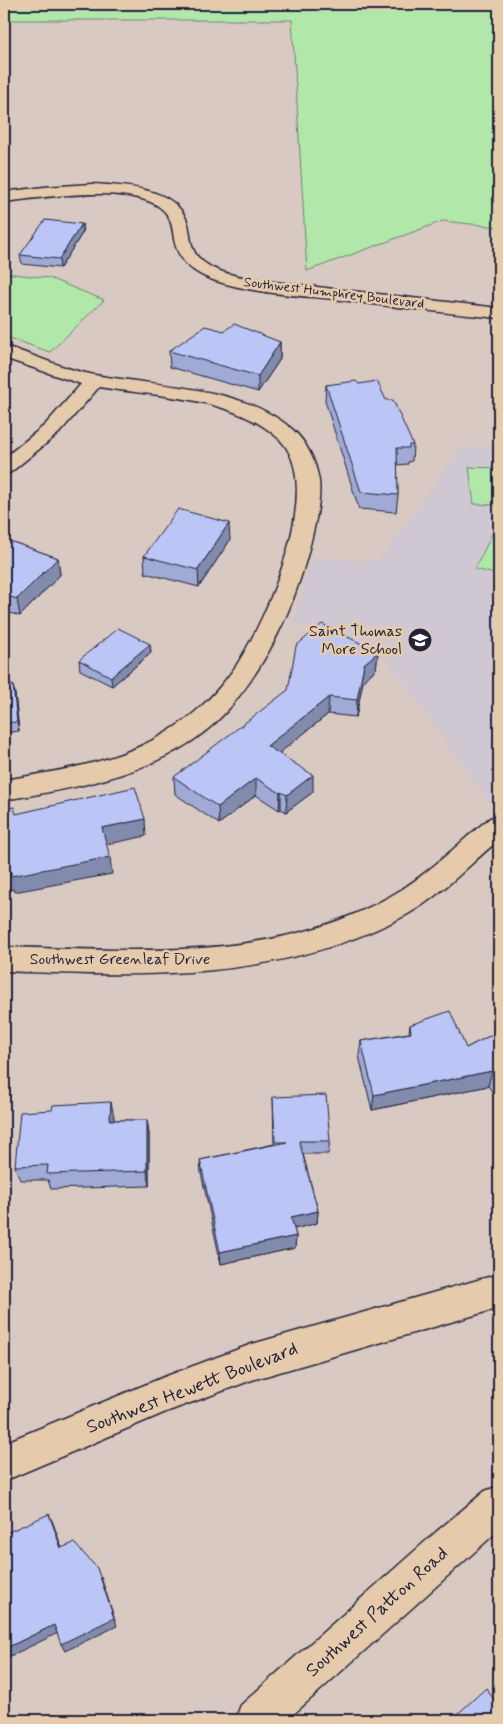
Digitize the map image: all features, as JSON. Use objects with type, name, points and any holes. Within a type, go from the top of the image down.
[{"type":"street","name":"Southwest Humphrey Boulevard","points":[[4,197],[74,189],[123,191],[145,195],[163,202],[174,212],[178,219],[186,254],[190,259],[203,269],[228,279],[266,286],[499,313]]},
{"type":"street","points":[[4,352],[67,375],[208,399],[255,414],[285,433],[304,460],[308,475],[308,492],[302,531],[291,578],[279,610],[245,669],[230,691],[212,711],[185,733],[134,760],[83,775],[4,790]]},
{"type":"street","points":[[4,468],[52,429],[94,381]]},
{"type":"street","name":"Southwest Greenleaf Drive","points":[[4,960],[189,962],[268,952],[300,945],[374,919],[400,904],[499,825]]},
{"type":"street","name":"Southwest Hewett Boulevard","points":[[4,1462],[164,1395],[252,1362],[499,1291]]},
{"type":"street","name":"Southwest Patton Road","points":[[256,1720],[450,1546],[499,1505]]},
{"type":"shaded area","name":"Saint Thomas More School","points":[[499,446],[499,797],[490,802],[387,658],[294,621],[312,557],[378,562],[461,448]]},
{"type":"green space","points":[[4,4],[499,4],[499,227],[443,221],[307,271],[292,20],[4,20]]},
{"type":"green space","points":[[4,273],[49,278],[104,300],[50,352],[4,336]]},
{"type":"green space","points":[[469,467],[499,468],[499,505],[474,504]]},
{"type":"green space","points":[[493,532],[499,533],[499,575],[475,569]]},
{"type":"building","points":[[45,220],[82,224],[59,259],[20,255]]},
{"type":"building","points":[[234,324],[280,342],[258,376],[169,351],[205,326],[224,331]]},
{"type":"building","points":[[356,381],[359,384],[377,381],[386,400],[393,400],[413,445],[409,445],[409,448],[397,448],[398,495],[361,492],[326,385]]},
{"type":"building","points":[[178,509],[229,523],[198,570],[144,556]]},
{"type":"building","points":[[4,539],[58,558],[17,599],[4,595]]},
{"type":"building","points":[[322,624],[378,652],[364,664],[357,700],[329,697],[267,746],[313,775],[287,795],[280,793],[256,778],[218,807],[174,777],[288,690],[296,646]]},
{"type":"building","points":[[118,628],[150,644],[111,677],[79,660]]},
{"type":"building","points":[[4,685],[13,685],[17,722],[4,723]]},
{"type":"building","points":[[135,787],[145,819],[102,828],[110,857],[11,876],[11,872],[4,873],[4,809],[14,807],[16,814]]},
{"type":"building","points":[[450,1011],[466,1048],[499,1031],[499,1081],[492,1071],[374,1095],[361,1041],[411,1033],[410,1025]]},
{"type":"building","points":[[326,1095],[330,1141],[299,1141],[318,1211],[291,1217],[296,1236],[220,1252],[200,1160],[287,1142],[275,1142],[273,1097]]},
{"type":"building","points":[[111,1102],[110,1120],[147,1120],[147,1171],[47,1174],[48,1165],[15,1166],[20,1112],[52,1110],[53,1105]]},
{"type":"building","points":[[49,1514],[61,1548],[74,1543],[97,1568],[114,1618],[61,1644],[54,1625],[4,1649],[4,1534]]},
{"type":"building","points":[[486,1688],[499,1707],[499,1720],[451,1720]]},
{"type":"place","name":"Saint Thomas More School","points":[[420,640]]}]
